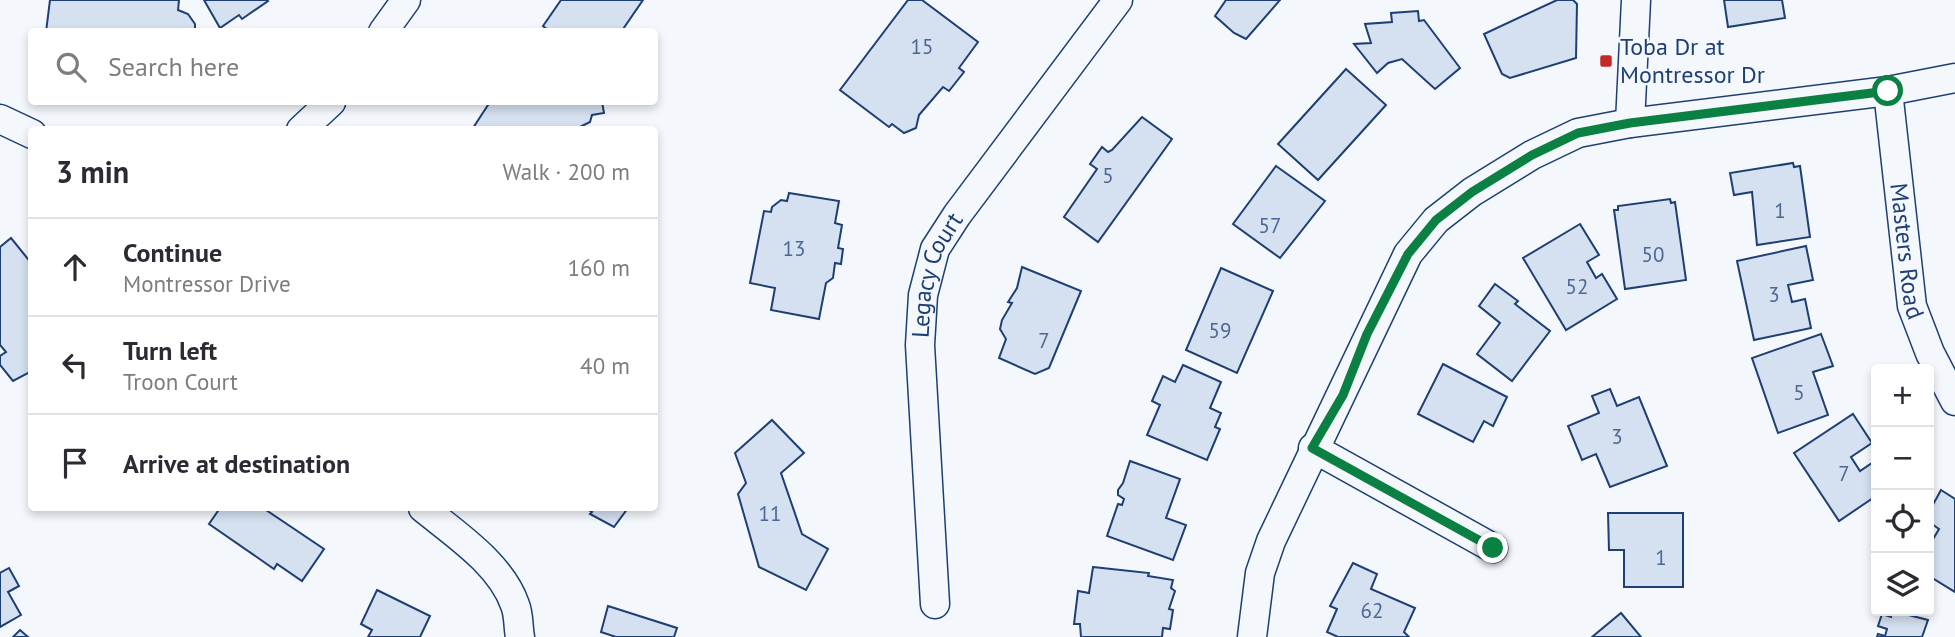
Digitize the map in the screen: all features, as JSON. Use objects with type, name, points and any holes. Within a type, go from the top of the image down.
[{"type":"street","points":[[386,28],[406,0]]},
{"type":"street","name":"Legacy Court","points":[[935,604],[920,345],[922,295],[935,249],[957,215],[1118,0]]},
{"type":"street","points":[[1630,123],[1636,0]]},
{"type":"street","points":[[1252,637],[1260,573],[1270,541],[1293,500],[1312,448],[1343,395],[1367,334],[1408,254],[1436,220],[1472,192],[1532,155],[1578,133],[1630,123],[1888,91],[1955,78]]},
{"type":"street","name":"Masters Road","points":[[1888,91],[1912,306],[1930,353],[1955,401]]},
{"type":"street","points":[[305,126],[328,105]]},
{"type":"street","points":[[0,118],[28,132]]},
{"type":"street","points":[[1312,448],[1493,548]]},
{"type":"street","points":[[427,511],[469,546],[502,580],[516,606],[520,637]]},
{"type":"building","points":[[50,0],[179,0],[178,10],[188,14],[195,24],[195,28],[46,28]]},
{"type":"building","points":[[204,0],[268,1],[242,19],[239,15],[220,28]]},
{"type":"building","points":[[561,0],[643,0],[624,28],[543,26]]},
{"type":"building","points":[[908,0],[922,0],[978,42],[959,68],[964,72],[949,91],[943,87],[919,115],[916,128],[904,133],[892,124],[889,127],[840,90]]},
{"type":"building","points":[[1226,0],[1280,0],[1246,39],[1234,33],[1215,16]]},
{"type":"building","points":[[1557,0],[1573,0],[1577,4],[1576,58],[1510,78],[1502,74],[1484,34]]},
{"type":"building","points":[[1724,0],[1782,0],[1785,18],[1728,27]]},
{"type":"building","points":[[1418,11],[1419,21],[1424,20],[1460,68],[1435,89],[1402,59],[1388,63],[1377,73],[1354,44],[1371,43],[1365,24],[1392,22],[1391,13]]},
{"type":"building","points":[[1346,69],[1386,105],[1318,180],[1278,144]]},
{"type":"building","points":[[488,105],[603,105],[604,113],[592,115],[590,122],[582,126],[474,126]]},
{"type":"building","points":[[1142,117],[1172,139],[1098,242],[1064,217],[1097,169],[1090,164],[1102,147],[1108,152],[1112,150]]},
{"type":"building","points":[[1793,163],[1794,167],[1800,166],[1810,237],[1757,245],[1752,192],[1734,195],[1730,173]]},
{"type":"building","points":[[1276,166],[1325,201],[1280,258],[1233,224]]},
{"type":"building","points":[[789,193],[839,201],[835,223],[842,225],[838,248],[843,249],[841,264],[835,263],[833,278],[826,283],[819,319],[771,310],[775,288],[750,283],[764,211],[771,212],[772,207],[781,200],[787,201]]},
{"type":"building","points":[[1670,199],[1671,203],[1675,202],[1686,280],[1625,289],[1614,210],[1618,210],[1618,206]]},
{"type":"building","points":[[1580,224],[1599,255],[1587,262],[1596,278],[1602,274],[1617,299],[1566,330],[1523,258]]},
{"type":"building","points":[[11,238],[28,259],[28,373],[13,381],[0,365],[0,356],[6,352],[0,345],[0,247]]},
{"type":"building","points":[[1806,246],[1813,280],[1788,285],[1792,302],[1805,299],[1811,328],[1754,340],[1737,261]]},
{"type":"building","points":[[1022,267],[1081,291],[1049,368],[1035,374],[999,358],[1006,339],[1000,329],[1002,320],[1012,303],[1008,302],[1017,288]]},
{"type":"building","points":[[1221,268],[1273,291],[1237,373],[1186,350]]},
{"type":"building","points":[[1495,284],[1518,301],[1515,304],[1550,331],[1512,381],[1477,354],[1500,323],[1479,306]]},
{"type":"building","points":[[1821,334],[1833,366],[1813,372],[1828,415],[1778,433],[1752,358]]},
{"type":"building","points":[[1443,364],[1507,397],[1493,426],[1484,421],[1473,442],[1418,414]]},
{"type":"building","points":[[1183,365],[1221,382],[1210,408],[1221,413],[1215,427],[1220,429],[1207,460],[1147,435],[1160,405],[1152,401],[1163,376],[1175,382]]},
{"type":"building","points":[[1610,389],[1617,406],[1639,397],[1667,466],[1610,487],[1596,454],[1582,460],[1568,426],[1599,413],[1592,396]]},
{"type":"building","points":[[1853,414],[1871,441],[1851,457],[1860,471],[1871,464],[1871,499],[1839,521],[1794,453]]},
{"type":"building","points":[[772,420],[804,453],[781,473],[802,534],[828,549],[806,590],[759,567],[738,494],[746,483],[735,453]]},
{"type":"building","points":[[1130,461],[1180,479],[1166,518],[1186,525],[1173,560],[1107,536],[1118,504],[1122,505],[1124,499],[1118,495],[1118,490]]},
{"type":"building","points":[[1941,490],[1955,499],[1955,592],[1934,579],[1934,538],[1939,529],[1934,526],[1934,503]]},
{"type":"building","points":[[218,511],[267,511],[324,549],[302,581],[277,564],[274,569],[209,524]]},
{"type":"building","points":[[626,511],[614,527],[590,514]]},
{"type":"building","points":[[1608,513],[1683,513],[1683,587],[1624,587],[1624,550],[1609,550]]},
{"type":"building","points":[[1353,563],[1377,574],[1371,589],[1415,608],[1404,632],[1409,637],[1338,637],[1327,632],[1337,609],[1330,606]]},
{"type":"building","points":[[1093,567],[1149,573],[1148,576],[1173,580],[1171,588],[1175,591],[1169,609],[1173,610],[1170,629],[1163,628],[1162,637],[1081,637],[1080,624],[1074,624],[1078,591],[1089,593]]},
{"type":"building","points":[[9,568],[19,586],[8,592],[21,615],[0,627],[0,573]]},
{"type":"building","points":[[377,590],[430,616],[420,637],[368,637],[372,630],[361,624]]},
{"type":"building","points":[[608,606],[677,628],[674,637],[616,637],[601,632]]},
{"type":"building","points":[[1621,613],[1641,637],[1592,637]]},
{"type":"building","points":[[1881,616],[1912,616],[1928,620],[1922,637],[1877,637],[1878,634],[1885,636],[1887,629],[1878,626]]},
{"type":"building","points":[[20,630],[28,637],[13,637]]},
{"type":"place","name":"Toba Dr at Montressor Dr","points":[[1606,61]]},
{"type":"route","points":[[1493,548],[1312,448],[1343,395],[1367,334],[1408,254],[1436,220],[1472,192],[1532,155],[1578,133],[1630,123],[1888,91]]}]
